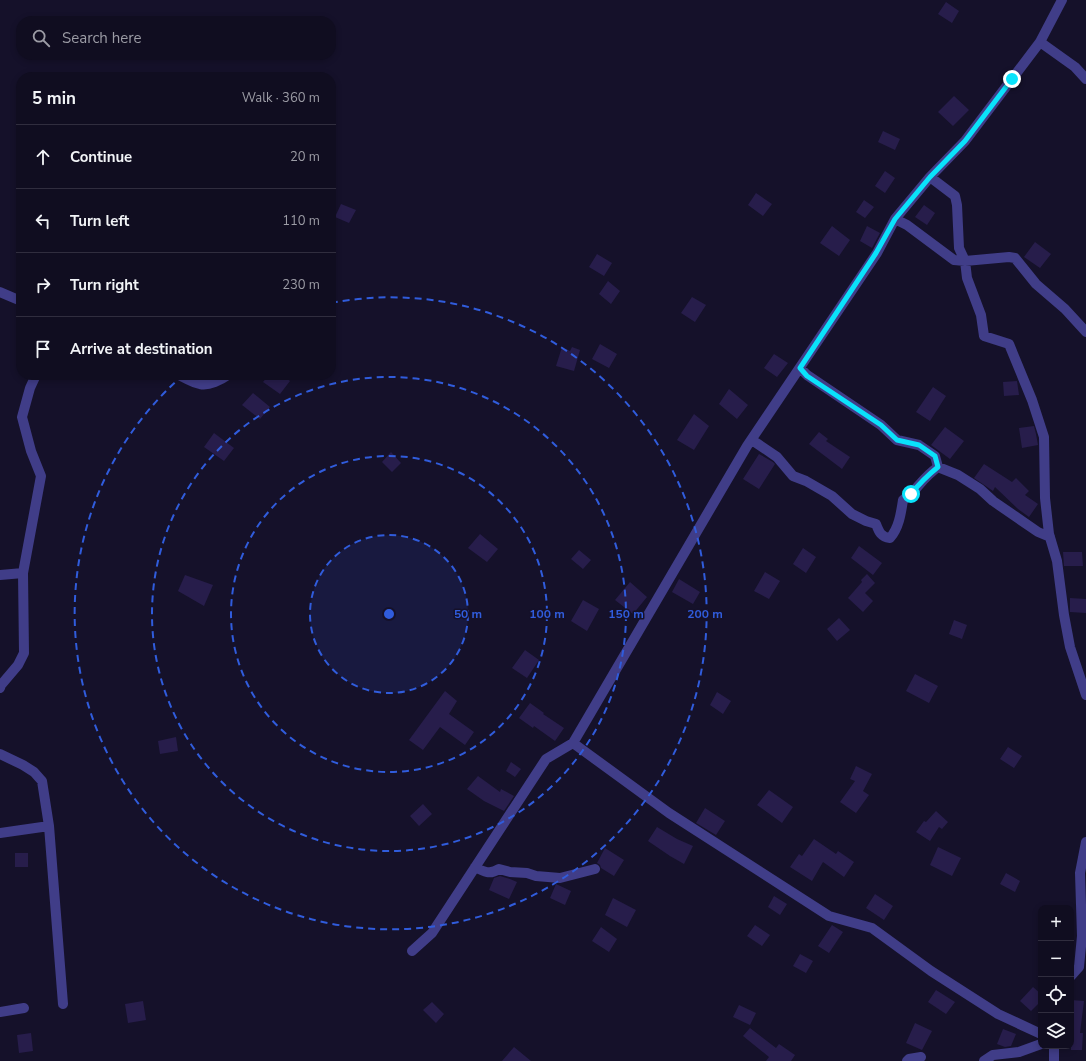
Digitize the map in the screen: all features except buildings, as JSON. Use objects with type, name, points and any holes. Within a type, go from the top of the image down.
[{"type":"street","points":[[412,951],[432,933],[546,759],[573,743],[752,440],[876,253],[895,219],[930,177],[965,141],[1040,42],[1062,0]]},
{"type":"street","points":[[1040,42],[1075,67],[1086,79]]},
{"type":"street","points":[[930,177],[955,196],[957,204],[959,248],[965,261],[967,278],[981,315],[984,336],[1009,344],[1032,400],[1044,438],[1045,498],[1050,537],[1058,561],[1064,615],[1070,647],[1086,695]]},
{"type":"street","points":[[895,219],[907,225],[954,260],[965,261],[1009,257],[1015,258],[1036,284],[1065,309],[1086,332]]},
{"type":"street","points":[[0,292],[16,299]]},
{"type":"street","points":[[800,368],[807,376],[881,425],[897,440],[919,445],[935,456],[938,467]]},
{"type":"street","points":[[0,688],[18,665],[24,653],[23,573],[41,476],[31,451],[22,417],[34,380]]},
{"type":"street","points":[[191,380],[200,384],[213,383],[219,380]]},
{"type":"street","points":[[752,440],[777,457],[793,476],[806,481],[832,496],[852,514],[876,524],[880,534],[886,538],[890,538],[895,533],[903,500],[938,467]]},
{"type":"street","points":[[938,467],[958,475],[980,488],[993,501],[1038,532],[1050,537]]},
{"type":"street","points":[[0,575],[23,573]]},
{"type":"street","points":[[573,743],[669,813],[829,916],[872,928],[931,971],[998,1014],[1038,1033]]},
{"type":"street","points":[[0,754],[34,772],[42,781],[49,826],[63,1004]]},
{"type":"street","points":[[0,833],[49,826]]},
{"type":"street","points":[[1074,972],[1078,967],[1082,936],[1084,914],[1080,873],[1086,842]]},
{"type":"street","points":[[475,867],[484,872],[493,873],[499,869],[510,872],[527,873],[536,876],[560,878],[595,869]]},
{"type":"street","points":[[0,1012],[24,1008]]},
{"type":"street","points":[[984,1061],[993,1055],[1019,1052],[1038,1045]]},
{"type":"street","points":[[1054,1049],[1054,1061]]},
{"type":"street","points":[[908,1061],[909,1059],[921,1057]]},
{"type":"route","points":[[911,494],[931,472],[938,467],[935,456],[919,445],[897,440],[881,425],[807,376],[800,368],[876,253],[895,219],[930,177],[965,141],[1012,79]]}]
